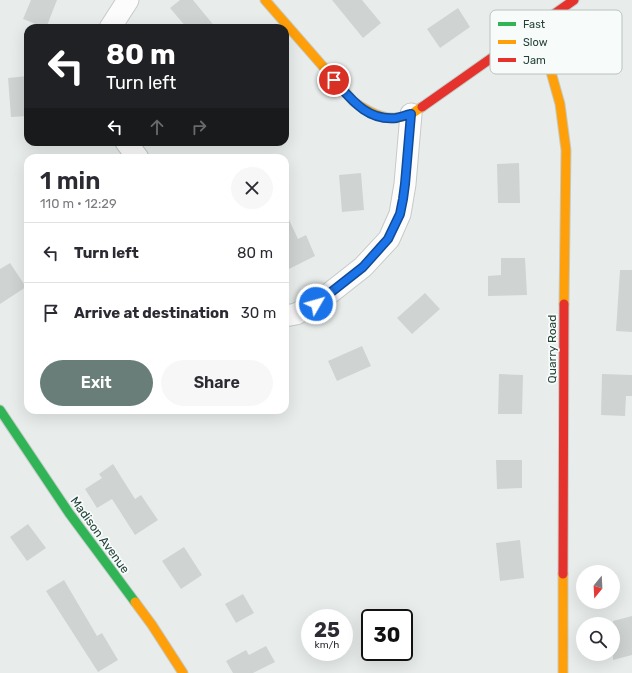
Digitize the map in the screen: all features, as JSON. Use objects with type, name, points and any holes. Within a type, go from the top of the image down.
[{"type":"street","points":[[113,24],[128,0]]},
{"type":"street","points":[[265,0],[286,24]]},
{"type":"street","points":[[560,10],[574,0]]},
{"type":"street","points":[[289,28],[354,102],[367,112],[381,117],[396,118],[411,114],[490,60]]},
{"type":"street","name":"Quarry Road","points":[[552,74],[560,104],[566,150],[563,673]]},
{"type":"street","points":[[289,315],[296,314],[316,304],[363,267],[388,239],[400,214],[403,199],[411,114]]},
{"type":"street","name":"Madison Avenue","points":[[0,410],[69,513],[152,625],[182,673]]},
{"type":"building","points":[[31,0],[57,0],[48,24],[36,24],[23,19]]},
{"type":"building","points":[[180,0],[193,0],[213,24],[184,24],[170,8]]},
{"type":"building","points":[[332,0],[362,0],[381,23],[363,38]]},
{"type":"building","points":[[458,8],[470,27],[440,48],[427,29]]},
{"type":"building","points":[[24,76],[24,116],[11,117],[8,78]]},
{"type":"building","points":[[519,163],[520,203],[498,203],[497,164]]},
{"type":"building","points":[[361,173],[364,210],[342,212],[339,175]]},
{"type":"building","points":[[289,220],[298,239],[306,235],[315,256],[289,269]]},
{"type":"building","points":[[501,258],[525,258],[527,295],[488,296],[488,276],[501,275]]},
{"type":"building","points":[[10,263],[24,284],[24,288],[0,304],[0,269]]},
{"type":"building","points":[[620,270],[632,270],[632,332],[616,331]]},
{"type":"building","points":[[425,293],[440,309],[412,334],[397,318]]},
{"type":"building","points":[[362,346],[371,366],[337,381],[328,361]]},
{"type":"building","points":[[499,374],[523,375],[522,414],[498,414]]},
{"type":"building","points":[[602,374],[632,375],[632,396],[626,396],[625,416],[601,415]]},
{"type":"building","points":[[496,460],[522,460],[522,488],[497,489]]},
{"type":"building","points":[[113,464],[135,499],[141,495],[158,520],[135,535],[112,499],[97,508],[85,489],[102,478],[99,474]]},
{"type":"building","points":[[28,524],[46,548],[27,561],[10,537]]},
{"type":"building","points":[[520,540],[524,578],[500,581],[496,543]]},
{"type":"building","points":[[184,547],[202,575],[181,589],[162,561]]},
{"type":"building","points":[[64,580],[97,636],[102,633],[118,660],[98,672],[46,591]]},
{"type":"building","points":[[243,594],[254,613],[236,623],[225,604]]},
{"type":"building","points":[[632,616],[632,655],[620,658],[620,619]]},
{"type":"building","points":[[266,646],[275,662],[253,673],[233,673],[226,661],[246,650],[249,655]]},
{"type":"traffic: fast","points":[[0,410],[69,513],[135,602]]},
{"type":"traffic: slow","points":[[265,0],[286,24]]},
{"type":"traffic: slow","points":[[289,28],[354,102],[374,114],[388,118],[403,117],[422,107]]},
{"type":"traffic: slow","points":[[552,74],[560,104],[566,150],[564,304]]},
{"type":"traffic: slow","points":[[563,574],[563,673]]},
{"type":"traffic: slow","points":[[135,602],[152,625],[183,673]]},
{"type":"traffic: jam","points":[[560,10],[574,0]]},
{"type":"traffic: jam","points":[[422,107],[490,59]]},
{"type":"traffic: jam","points":[[563,574],[564,304]]},
{"type":"route","points":[[316,304],[363,267],[388,239],[400,214],[405,184],[410,128],[411,114],[396,118],[381,117],[367,112],[354,102],[334,80]]}]
